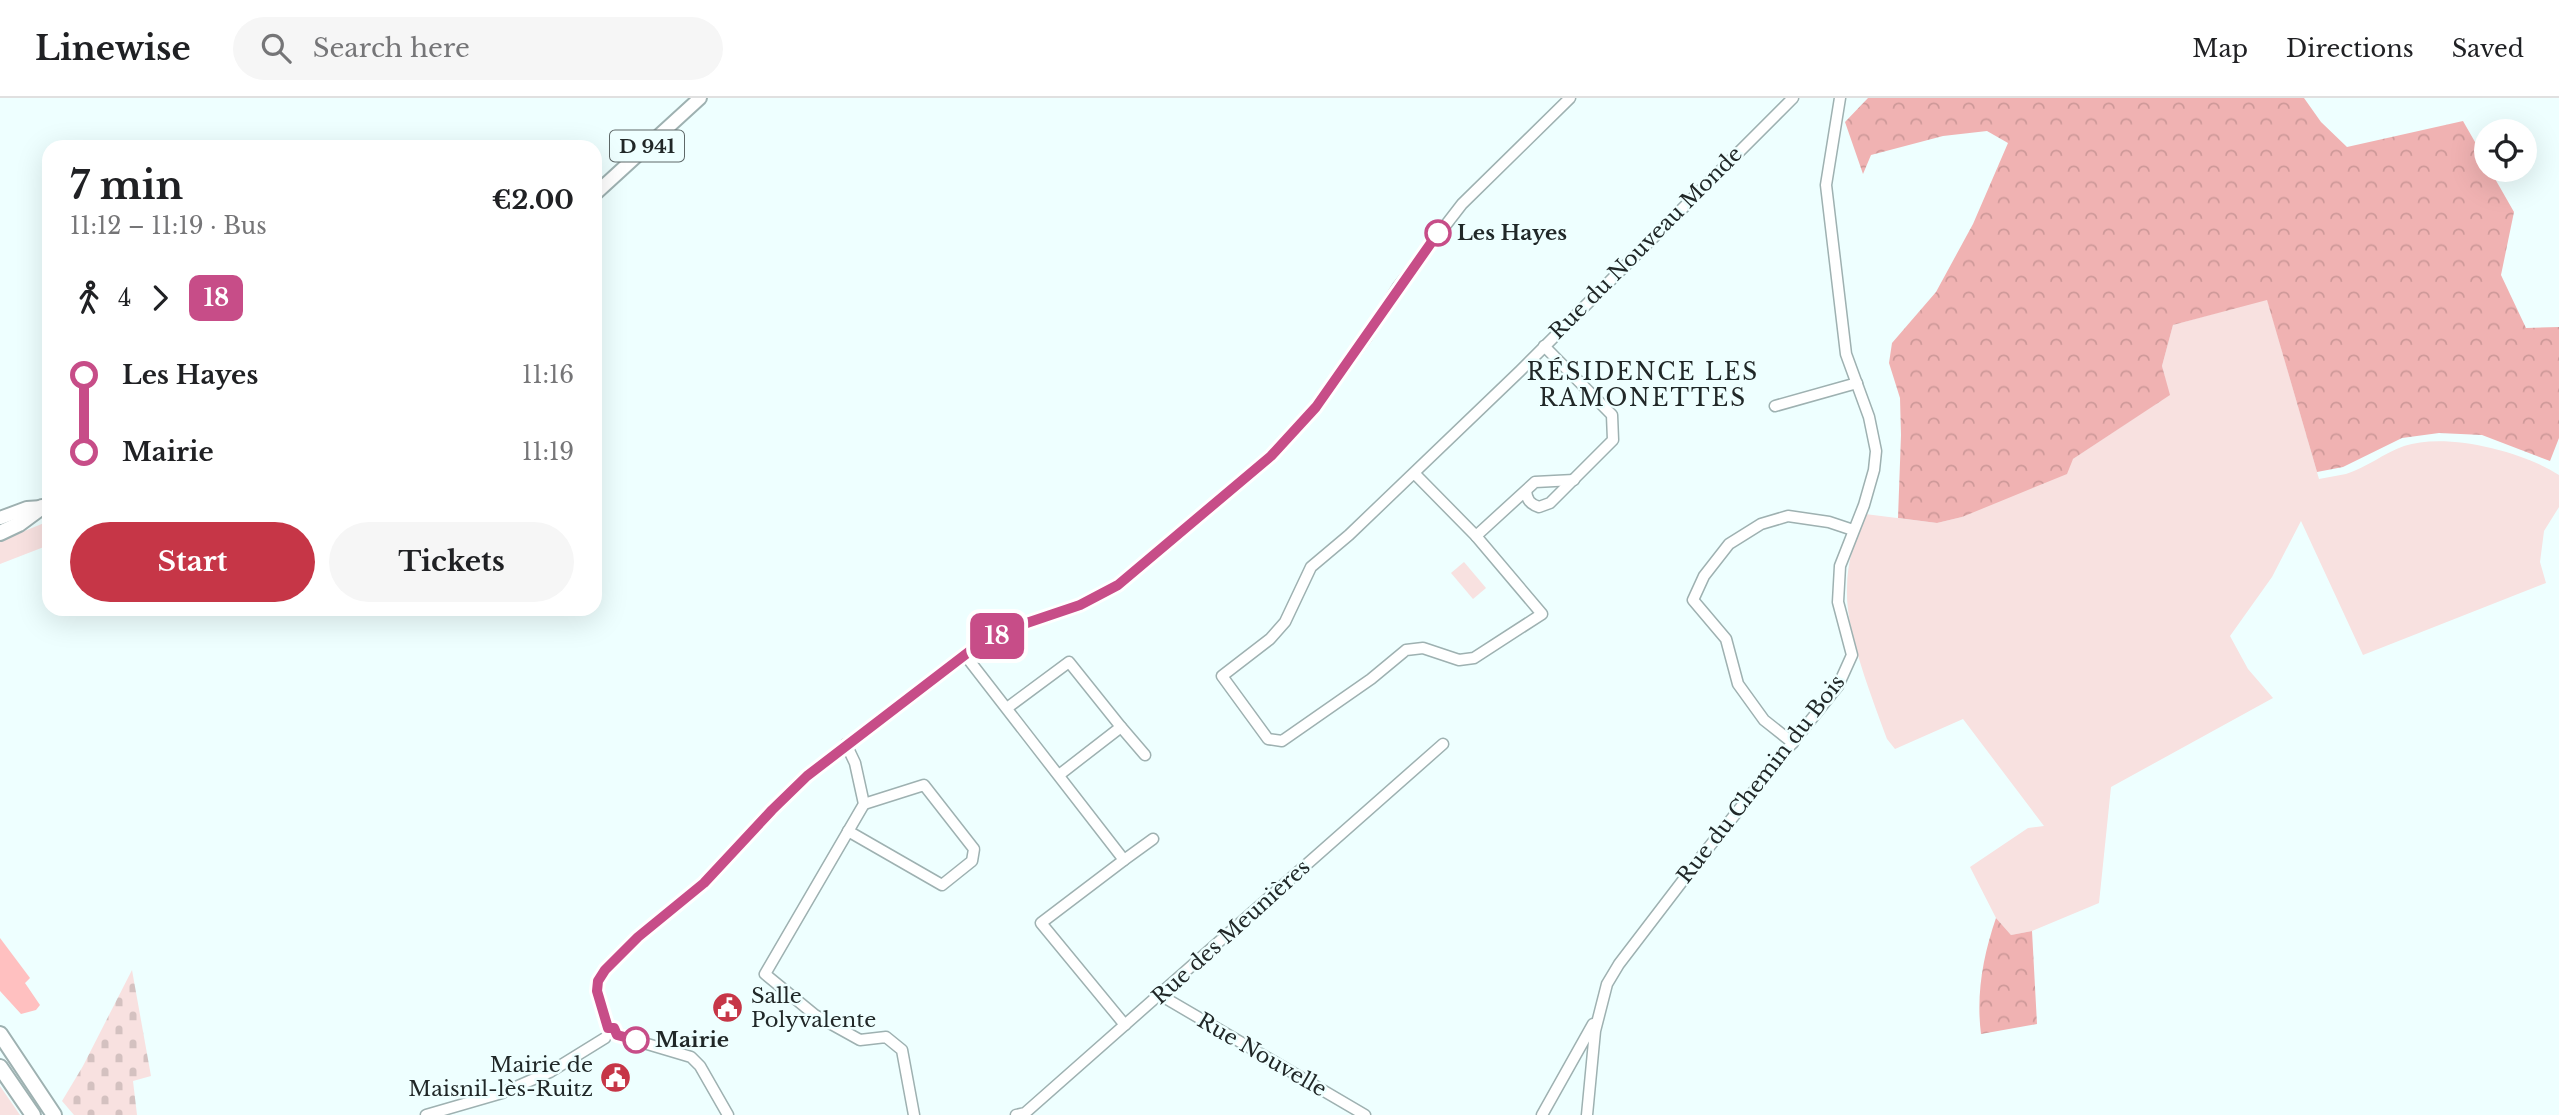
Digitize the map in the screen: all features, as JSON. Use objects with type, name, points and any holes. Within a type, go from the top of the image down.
[{"type":"highway","points":[[0,533],[42,508]]},
{"type":"highway","points":[[0,1034],[54,1115]]},
{"type":"highway","points":[[0,1067],[33,1115]]},
{"type":"main road","name":"D 941","points":[[602,188],[700,98]]},
{"type":"main road","points":[[0,518],[42,506]]},
{"type":"main road","points":[[0,526],[42,507]]},
{"type":"street","points":[[606,1033],[597,991],[598,981],[605,970],[638,937],[704,883],[807,776],[965,655],[1009,629],[1080,605],[1118,585],[1271,456],[1316,407],[1366,338],[1398,287],[1462,204],[1570,98]]},
{"type":"street","name":"Rue du Nouveau Monde","points":[[1476,536],[1542,614],[1474,658],[1459,660],[1423,648],[1406,650],[1341,701],[1320,712],[1282,741],[1268,740],[1222,676],[1277,631],[1311,567],[1414,473],[1793,98]]},
{"type":"street","name":"Rue du Chemin du Bois","points":[[1587,1115],[1599,1010],[1607,984],[1619,964],[1697,862],[1838,686],[1852,656],[1838,602],[1840,566],[1864,505],[1876,451],[1869,418],[1846,355],[1826,185],[1840,98]]},
{"type":"street","points":[[1526,491],[1527,499],[1532,504],[1539,507],[1550,502],[1613,440],[1612,415],[1544,346]]},
{"type":"street","points":[[1775,406],[1857,383]]},
{"type":"street","points":[[1414,473],[1476,536],[1535,482],[1574,480]]},
{"type":"street","points":[[1793,743],[1764,720],[1738,684],[1726,639],[1693,600],[1704,576],[1729,544],[1761,524],[1788,516],[1829,522],[1853,530]]},
{"type":"street","points":[[965,655],[1124,860]]},
{"type":"street","points":[[1007,708],[1069,662],[1145,755]]},
{"type":"street","points":[[1059,775],[1121,727]]},
{"type":"street","points":[[846,744],[855,763],[864,804]]},
{"type":"street","name":"Rue des Meunières","points":[[1016,1115],[1025,1113],[1443,744]]},
{"type":"street","points":[[848,831],[942,885],[972,861],[974,849],[924,785],[864,804],[848,831],[765,974],[815,1014],[860,1040],[886,1037],[902,1050],[914,1115]]},
{"type":"street","points":[[1125,1025],[1041,923],[1153,839]]},
{"type":"street","name":"Rue Nouvelle","points":[[1160,995],[1365,1115]]},
{"type":"street","points":[[1542,1115],[1582,1046],[1599,1010]]},
{"type":"street","points":[[426,1115],[502,1093],[550,1072],[614,1028],[617,1035],[691,1057],[700,1066],[728,1115]]},
{"type":"green space","points":[[1868,98],[2304,98],[2321,122],[2347,147],[2463,121],[2474,140],[2474,182],[2497,182],[2514,212],[2501,275],[2526,328],[2559,327],[2559,438],[2550,461],[2482,435],[2439,433],[2402,438],[2343,467],[2317,472],[2267,300],[2173,325],[2162,366],[2170,395],[2073,459],[2067,474],[1962,517],[1937,523],[1898,518],[1900,398],[1889,363],[1892,343],[1936,292],[1973,224],[2008,143],[1987,131],[1943,136],[1871,155],[1863,174],[1845,122]]},
{"type":"green space","points":[[2267,299],[2319,479],[2346,474],[2404,446],[2421,442],[2441,441],[2483,446],[2543,466],[2559,475],[2559,507],[2544,531],[2540,562],[2546,583],[2363,655],[2301,521],[2272,577],[2230,636],[2248,669],[2273,698],[2111,787],[2099,903],[2032,931],[2011,935],[1996,918],[1970,867],[2028,828],[2044,826],[1963,719],[1895,749],[1887,739],[1850,624],[1848,569],[1861,523],[1865,514],[1937,523],[1962,517],[2073,459],[2169,395],[2162,366],[2173,325]]},
{"type":"green space","points":[[42,524],[42,548],[0,564],[0,541]]},
{"type":"green space","points":[[1464,562],[1486,588],[1473,599],[1451,573]]},
{"type":"green space","points":[[1996,918],[2011,935],[2032,931],[2037,1024],[1981,1034],[1979,1004],[1982,975]]},
{"type":"green space","points":[[132,970],[151,1076],[133,1081],[137,1115],[74,1115],[62,1101]]},
{"type":"green space","points":[[0,1086],[20,1115],[0,1115]]},
{"type":"shaded area","points":[[0,938],[30,978],[25,983],[40,1005],[36,1010],[21,1014],[0,991]]},
{"type":"bus line","name":"18","points":[[636,1040],[617,1035],[614,1028],[608,1028],[597,991],[598,981],[605,970],[638,937],[704,883],[772,810],[839,749],[970,651],[1009,629],[1102,596],[1271,456],[1316,407],[1438,233]]},
{"type":"place","name":"Les Hayes","points":[[1438,233]]},
{"type":"place","name":"Salle Polyvalente","points":[[728,1008]]},
{"type":"place","name":"Mairie","points":[[636,1040]]},
{"type":"place","name":"Mairie de Maisnil-lès-Ruitz","points":[[616,1077]]},
{"type":"district","name":"RÉSIDENCE LES RAMONETTES","points":[[1643,385]]}]
